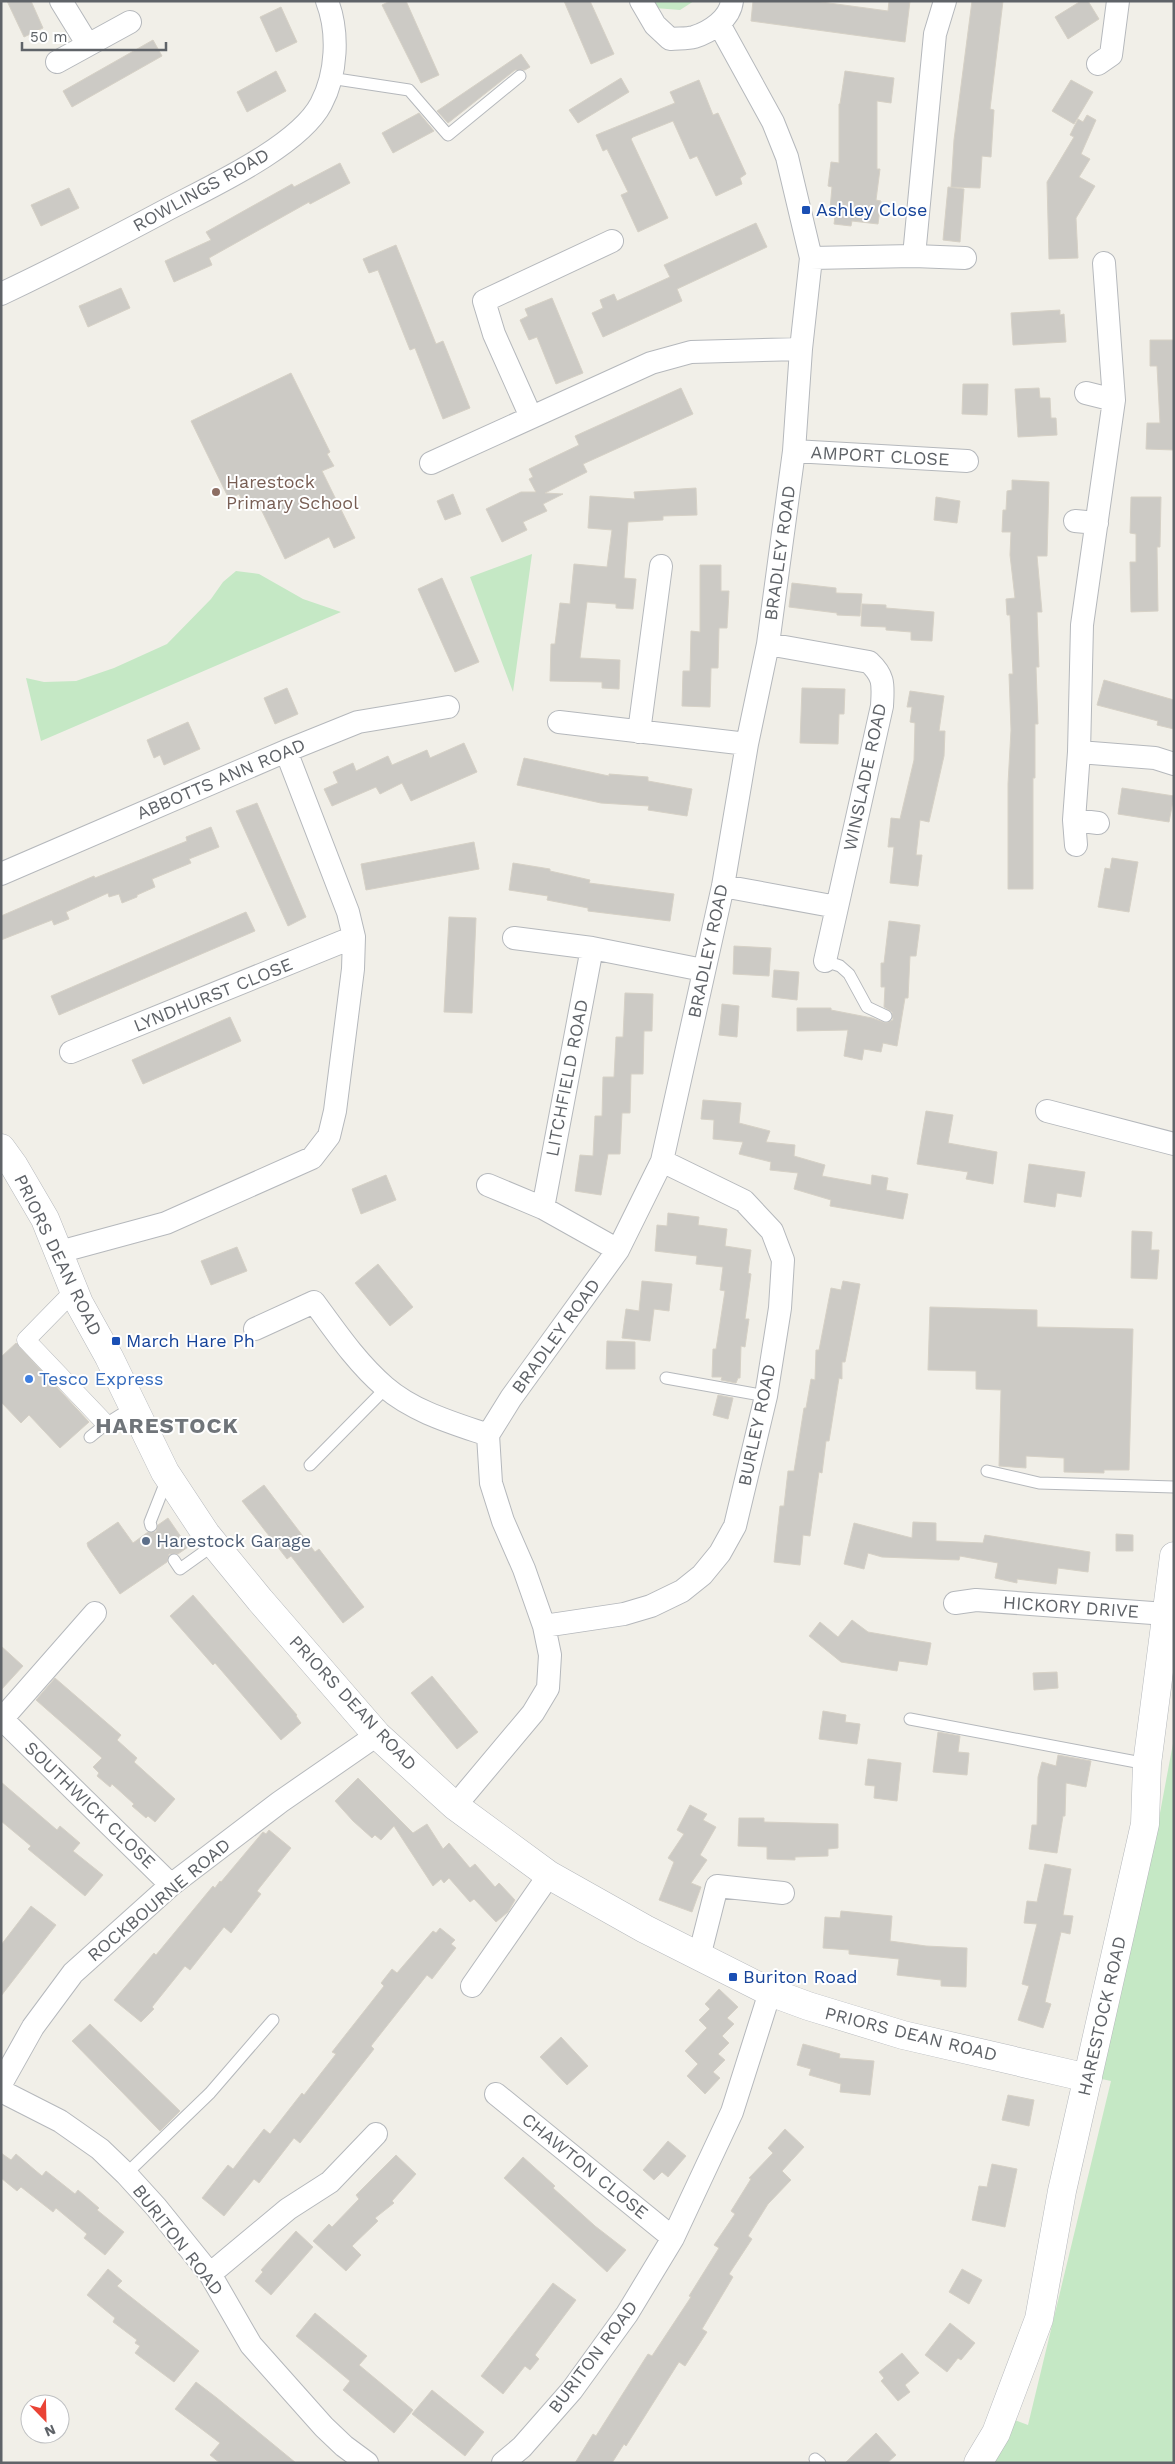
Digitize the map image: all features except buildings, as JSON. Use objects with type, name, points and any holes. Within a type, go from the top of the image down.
[{"type":"street","points":[[61,1],[88,46]]},
{"type":"street","name":"ROWLINGS ROAD","points":[[1,294],[77,257],[223,180],[276,148],[304,125],[321,104],[336,52],[332,12],[327,1]]},
{"type":"street","points":[[641,1],[655,25],[670,39],[693,37],[719,24],[731,10],[732,1]]},
{"type":"street","points":[[914,256],[935,34],[945,1]]},
{"type":"street","points":[[1098,64],[1111,55],[1118,1]]},
{"type":"street","points":[[57,62],[130,22]]},
{"type":"street","name":"BRADLEY ROAD","points":[[488,1435],[510,1398],[618,1250],[662,1161],[723,886],[747,744],[768,644],[794,451],[801,349],[811,258],[787,157],[773,122],[719,24]]},
{"type":"street","points":[[531,417],[494,334],[484,301],[612,241]]},
{"type":"street","points":[[811,258],[914,256],[965,258]]},
{"type":"street","points":[[1076,845],[1074,820],[1079,752],[1082,625],[1114,400],[1104,262]]},
{"type":"street","points":[[431,463],[651,362],[683,354],[801,349]]},
{"type":"street","points":[[1086,394],[1114,400]]},
{"type":"street","name":"AMPORT CLOSE","points":[[794,451],[966,461]]},
{"type":"street","points":[[1075,521],[1097,523]]},
{"type":"street","points":[[639,732],[662,566]]},
{"type":"street","name":"WINSLADE ROAD","points":[[768,644],[869,662],[878,670],[883,682],[882,706],[825,961]]},
{"type":"street","name":"ABBOTTS ANN ROAD","points":[[1,874],[286,750],[358,722],[448,707]]},
{"type":"street","points":[[558,722],[747,744]]},
{"type":"street","points":[[59,1252],[166,1223],[312,1158],[328,1136],[335,1111],[350,1010],[354,937],[348,912],[286,750]]},
{"type":"street","points":[[1079,752],[1155,758],[1174,764]]},
{"type":"street","points":[[1074,820],[1098,823]]},
{"type":"street","points":[[723,886],[837,907]]},
{"type":"street","name":"LYNDHURST CLOSE","points":[[71,1052],[354,937]]},
{"type":"street","points":[[514,938],[592,948],[703,970]]},
{"type":"street","name":"LITCHFIELD ROAD","points":[[543,1208],[592,948]]},
{"type":"street","points":[[1047,1111],[1174,1144]]},
{"type":"street","name":"BURLEY ROAD","points":[[544,1626],[624,1614],[651,1606],[682,1591],[702,1574],[720,1554],[735,1526],[766,1396],[780,1308],[783,1260],[772,1230],[744,1201],[662,1161]]},
{"type":"street","name":"PRIORS DEAN ROAD","points":[[6,1163],[45,1219],[74,1291],[168,1476],[215,1544],[260,1600],[377,1735],[455,1806],[549,1876],[700,1958],[770,1992],[808,2006],[903,2035],[1088,2078]]},
{"type":"street","points":[[488,1185],[543,1208],[618,1250]]},
{"type":"street","points":[[74,1291],[26,1340],[106,1424]]},
{"type":"street","points":[[255,1329],[314,1302],[341,1339],[386,1388],[415,1406],[447,1421],[488,1435],[491,1483],[503,1521],[524,1569],[544,1626],[550,1655],[548,1688],[533,1713],[455,1806]]},
{"type":"street","name":"HARESTOCK ROAD","points":[[978,2463],[996,2433],[1038,2319],[1062,2191],[1145,1824],[1146,1764],[1168,1629],[1174,1556]]},
{"type":"street","name":"HICKORY DRIVE","points":[[969,1596],[1168,1629]]},
{"type":"street","name":"SOUTHWICK CLOSE","points":[[95,1613],[2,1719],[171,1885]]},
{"type":"street","name":"ROCKBOURNE ROAD","points":[[1,2084],[33,2027],[73,1973],[171,1885],[280,1802],[377,1735]]},
{"type":"street","points":[[472,1986],[549,1876]]},
{"type":"street","points":[[700,1958],[717,1886],[783,1893]]},
{"type":"street","name":"BURITON ROAD","points":[[503,2463],[522,2448],[572,2390],[627,2314],[673,2238],[732,2112],[770,1992]]},
{"type":"street","name":"BURITON ROAD","points":[[1,2091],[60,2121],[100,2149],[126,2174],[156,2207],[210,2274],[251,2345],[324,2427],[366,2463]]},
{"type":"street","name":"CHAWTON CLOSE","points":[[496,2094],[673,2238]]},
{"type":"street","points":[[210,2274],[288,2209],[330,2182],[376,2134]]},
{"type":"lane","points":[[330,78],[409,90],[448,135],[520,76]]},
{"type":"lane","points":[[825,961],[840,966],[849,974],[867,1007],[886,1016]]},
{"type":"lane","points":[[666,1378],[766,1396]]},
{"type":"lane","points":[[310,1465],[386,1388]]},
{"type":"lane","points":[[90,1437],[132,1407]]},
{"type":"lane","points":[[987,1471],[1039,1484],[1174,1488]]},
{"type":"lane","points":[[151,1526],[150,1522],[168,1476]]},
{"type":"lane","points":[[174,1560],[180,1569],[215,1544]]},
{"type":"lane","points":[[910,1719],[1146,1764]]},
{"type":"lane","points":[[126,2174],[210,2093],[273,2020]]},
{"type":"green space","points":[[650,1],[694,1],[680,10],[655,8]]},
{"type":"green space","points":[[532,554],[513,692],[470,577]]},
{"type":"green space","points":[[236,571],[259,574],[303,599],[341,612],[41,741],[26,678],[44,682],[76,681],[114,668],[167,644],[211,599],[223,582]]},
{"type":"green space","points":[[1174,1738],[1174,2463],[989,2463],[1012,2419],[1028,2425],[1111,2081],[1097,2078],[1157,1829]]},
{"type":"place","name":"Ashley Close","points":[[806,210]]},
{"type":"place","name":"Harestock Primary School","points":[[216,492]]},
{"type":"place","name":"March Hare Ph","points":[[116,1341]]},
{"type":"place","name":"Tesco Express","points":[[29,1379]]},
{"type":"place","name":"Harestock Garage","points":[[146,1541]]},
{"type":"place","name":"Buriton Road","points":[[733,1977]]},
{"type":"district","name":"HARESTOCK","points":[[167,1425]]}]
